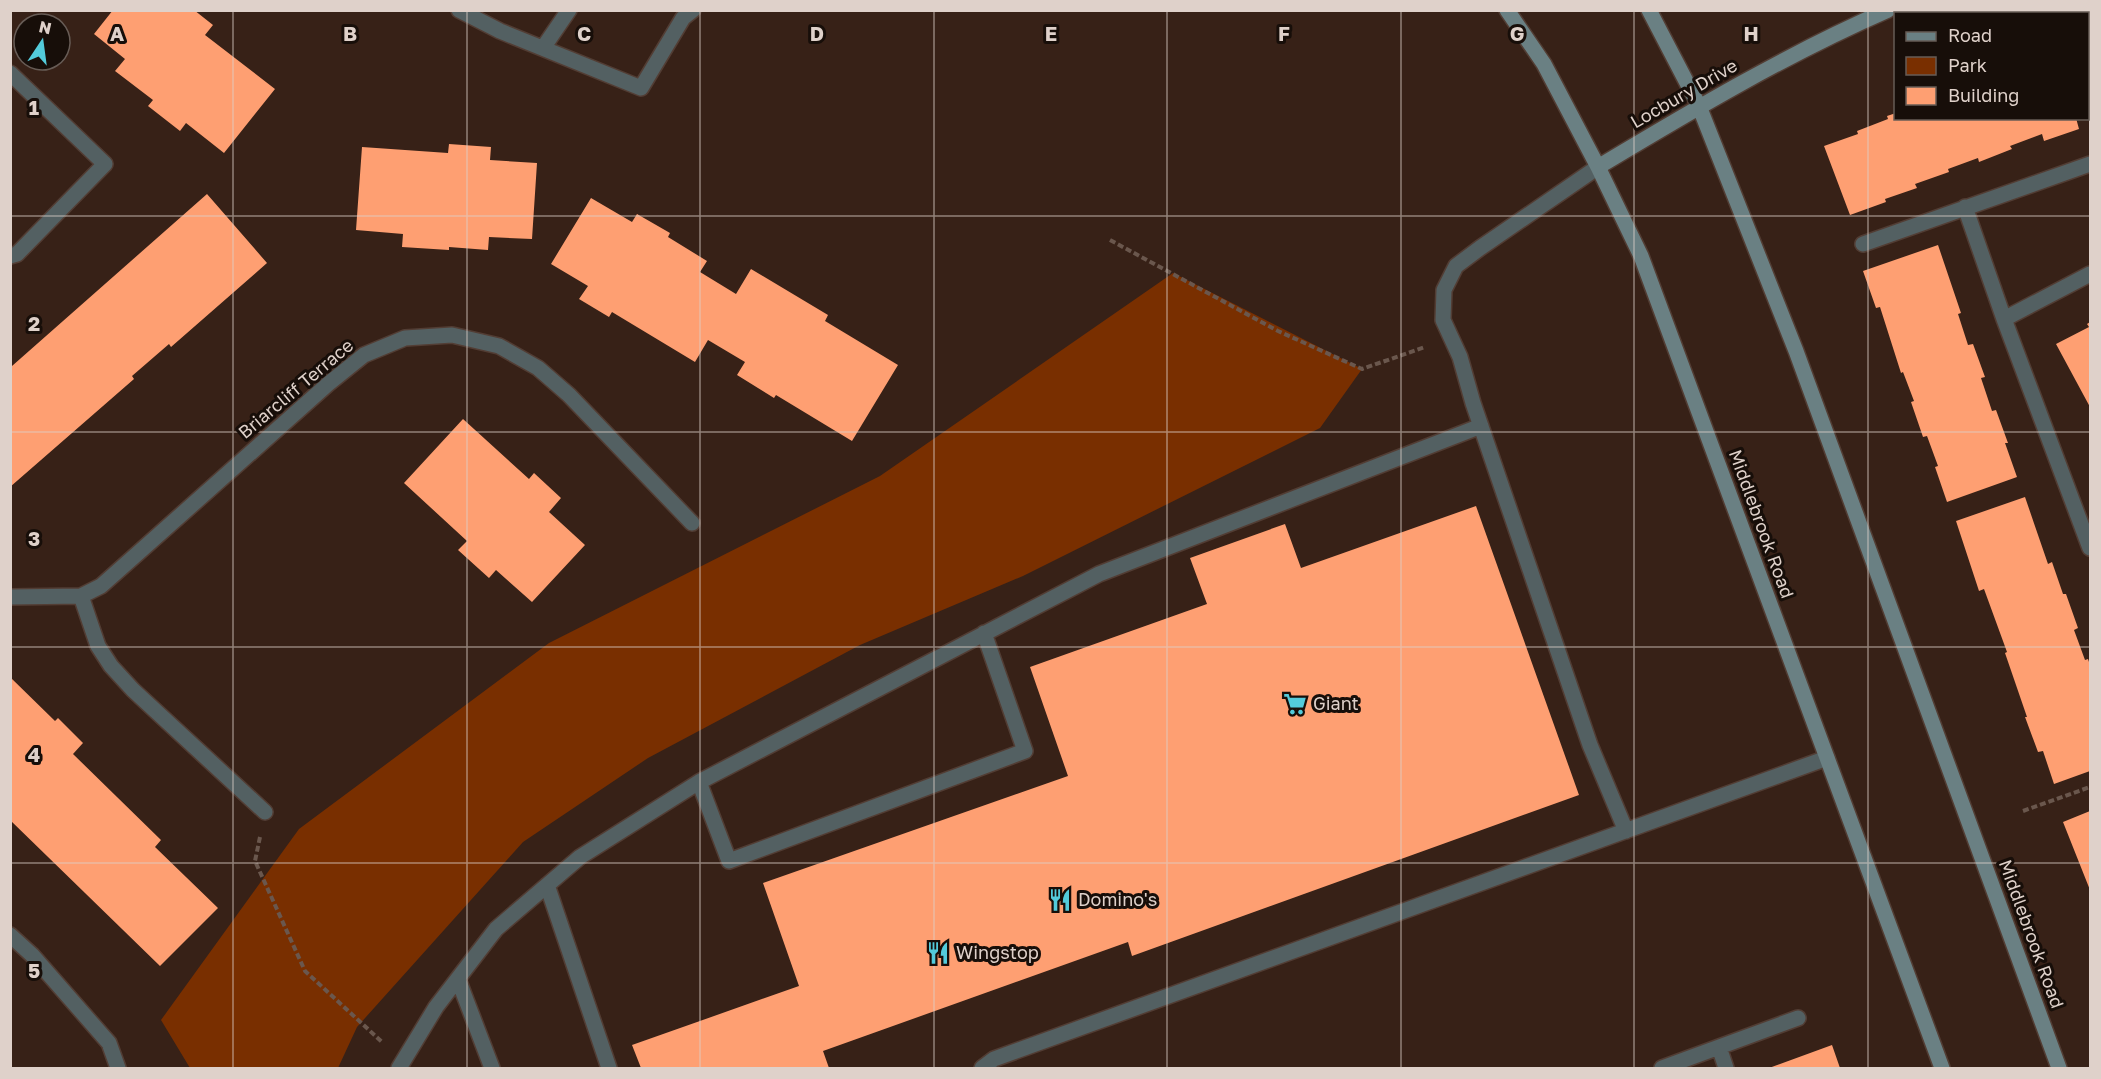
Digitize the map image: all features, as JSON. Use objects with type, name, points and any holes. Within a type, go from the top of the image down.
[{"type":"main road","name":"Middlebrook Road","points":[[1507,10],[1544,64],[1641,256],[1942,1068]]},
{"type":"main road","name":"Middlebrook Road","points":[[1649,10],[1699,106],[1800,361],[2059,1068]]},
{"type":"main road","name":"Locbury Drive","points":[[1598,167],[1699,106],[1793,55],[1888,10]]},
{"type":"street","points":[[459,10],[500,31],[641,88],[683,18],[693,10]]},
{"type":"street","points":[[543,48],[569,10]]},
{"type":"street","points":[[10,73],[105,164],[17,254],[10,256]]},
{"type":"street","points":[[1863,244],[2091,164]]},
{"type":"street","points":[[1598,167],[1456,266],[1444,290],[1443,320],[1460,357],[1481,426],[1590,746],[1626,831]]},
{"type":"street","points":[[1965,207],[2004,319],[2091,548]]},
{"type":"street","points":[[2004,319],[2091,274]]},
{"type":"street","name":"Briarcliff Terrace","points":[[10,597],[81,596],[101,586],[346,369],[364,355],[405,338],[452,335],[461,337],[499,346],[538,368],[569,395],[692,524]]},
{"type":"street","points":[[401,1065],[436,1008],[496,928],[580,857],[699,782],[1099,574],[1481,426]]},
{"type":"street","points":[[81,596],[98,646],[111,666],[133,690],[265,812]]},
{"type":"street","points":[[699,782],[729,861],[1026,751],[984,633]]},
{"type":"street","points":[[982,1068],[994,1059],[1827,758]]},
{"type":"street","points":[[547,885],[609,1068]]},
{"type":"street","points":[[10,935],[32,955],[109,1043],[118,1068]]},
{"type":"street","points":[[458,979],[492,1068]]},
{"type":"street","points":[[1662,1068],[1798,1018]]},
{"type":"street","points":[[1719,1047],[1726,1068]]},
{"type":"path","points":[[1110,240],[1278,331],[1362,369],[1451,338]]},
{"type":"path","points":[[2023,811],[2091,787]]},
{"type":"path","points":[[265,812],[255,861],[305,971],[401,1065]]},
{"type":"green space","points":[[1173,273],[1362,369],[1320,428],[1023,576],[860,645],[648,758],[523,842],[357,1027],[338,1068],[190,1068],[161,1020],[299,829],[549,643],[880,476]]},
{"type":"building","points":[[113,10],[194,10],[213,25],[205,35],[275,89],[224,153],[186,123],[180,131],[148,106],[153,100],[115,71],[125,59],[94,34]]},
{"type":"building","points":[[1894,114],[1894,120],[2077,120],[2079,129],[2044,141],[2042,134],[2010,146],[2012,149],[1979,162],[1978,158],[1948,169],[1949,172],[1915,184],[1917,188],[1850,215],[1824,146],[1858,134],[1857,131],[1888,119],[1887,116]]},
{"type":"building","points":[[449,144],[491,147],[490,160],[537,163],[532,239],[489,237],[488,250],[449,247],[449,250],[402,247],[403,234],[356,230],[362,147],[448,153]]},
{"type":"building","points":[[207,194],[267,263],[171,347],[169,344],[132,376],[134,379],[10,487],[10,364],[12,366]]},
{"type":"building","points":[[591,198],[632,222],[637,214],[670,233],[668,237],[707,261],[700,272],[736,294],[751,269],[828,315],[825,321],[898,365],[852,441],[776,395],[774,398],[737,375],[745,362],[708,340],[695,362],[612,312],[609,317],[579,299],[588,286],[551,264]]},
{"type":"building","points":[[1938,245],[1961,313],[1958,314],[1968,345],[1973,344],[1985,377],[1981,378],[1992,411],[1996,410],[2008,443],[2005,443],[2017,477],[1947,502],[1935,467],[1938,466],[1927,436],[1923,437],[1911,402],[1914,401],[1903,372],[1901,373],[1880,307],[1876,308],[1863,271]]},
{"type":"building","points":[[2090,322],[2090,407],[2056,344],[2089,327],[2087,324]]},
{"type":"building","points":[[463,419],[529,479],[534,473],[561,498],[549,512],[585,545],[532,602],[496,570],[489,578],[458,550],[467,541],[404,483]]},
{"type":"building","points":[[2025,497],[2048,564],[2052,562],[2063,594],[2066,594],[2078,628],[2074,630],[2085,660],[2088,659],[2090,665],[2090,771],[2054,784],[2043,751],[2038,752],[2005,653],[2007,652],[1984,589],[1979,591],[1956,521]]},
{"type":"building","name":"Giant","points":[[1476,506],[1579,795],[1132,956],[1128,942],[823,1051],[829,1068],[641,1068],[632,1045],[799,986],[763,883],[1068,776],[1030,667],[1207,604],[1190,558],[1285,524],[1301,568]]},
{"type":"building","points":[[10,677],[55,721],[58,718],[83,743],[73,754],[161,840],[155,847],[218,908],[160,966],[10,820]]},
{"type":"building","points":[[2090,811],[2090,890],[2063,822]]},
{"type":"building","points":[[1832,1045],[1840,1068],[1769,1068]]},
{"type":"place","name":"Giant","points":[[1295,704]]},
{"type":"place","name":"Domino's","points":[[1060,900]]},
{"type":"place","name":"Wingstop","points":[[938,953]]}]
